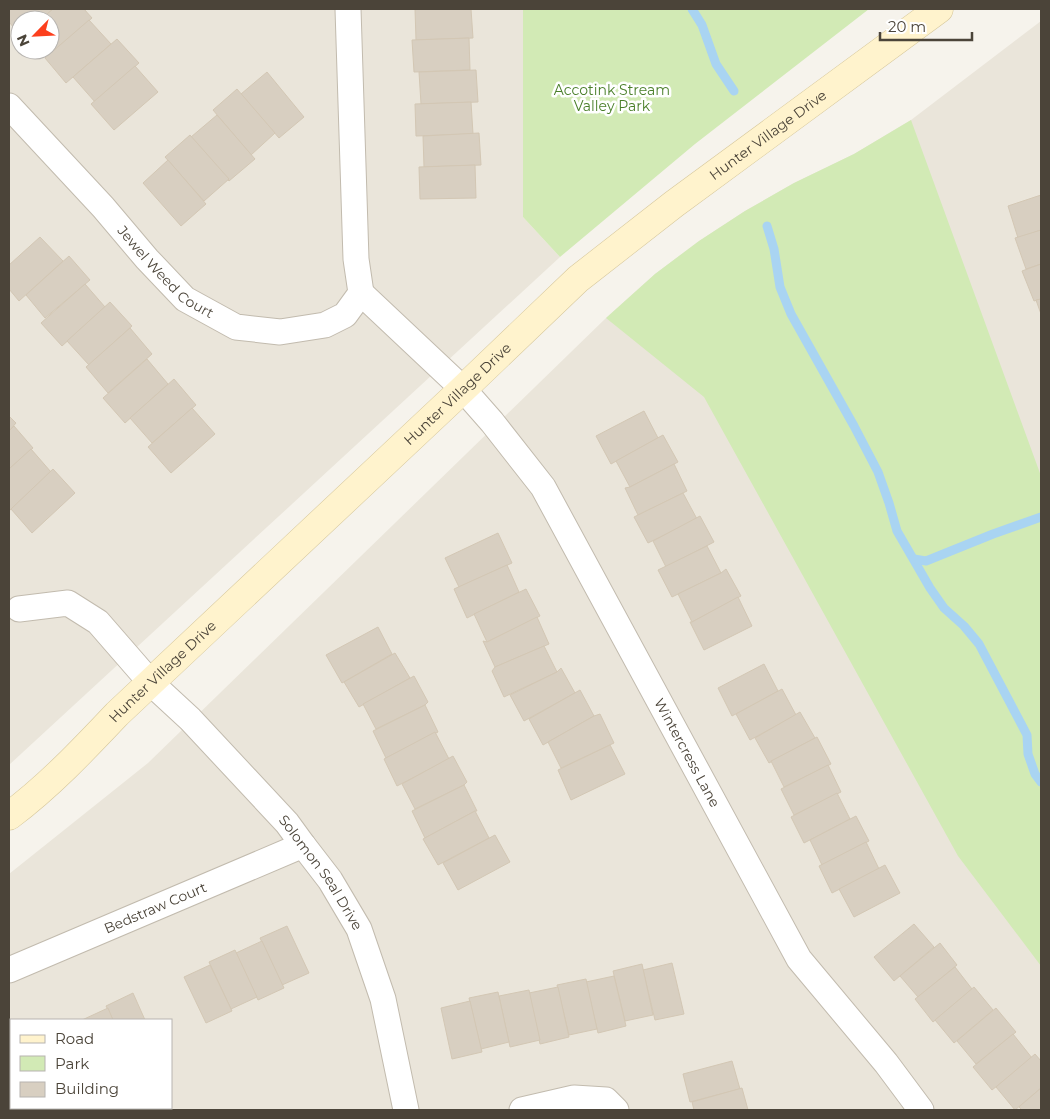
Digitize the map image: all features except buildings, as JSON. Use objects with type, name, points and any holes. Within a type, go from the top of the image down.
[{"type":"street","points":[[348,9],[356,259],[361,294],[463,389]]},
{"type":"street","name":"Hunter Village Drive","points":[[9,816],[67,767],[117,714],[578,279],[674,204],[939,9]]},
{"type":"street","name":"Jewel Weed Court","points":[[9,106],[185,299],[236,327],[280,332],[325,325],[345,315],[361,294]]},
{"type":"street","name":"Wintercress Lane","points":[[463,389],[492,422],[543,487],[799,959],[886,1063],[921,1110]]},
{"type":"street","name":"Solomon Seal Drive","points":[[12,609],[68,603],[98,622],[151,683],[190,720],[287,823],[330,880],[359,929],[383,999],[406,1110]]},
{"type":"street","name":"Bedstraw Court","points":[[9,970],[302,845]]},
{"type":"street","points":[[522,1110],[574,1098],[606,1100],[616,1110]]},
{"type":"shaded area","points":[[9,9],[523,9],[523,217],[560,257],[9,765]]},
{"type":"shaded area","points":[[1041,21],[1041,1110],[9,1110],[9,874],[148,763],[606,318],[655,274],[699,241],[745,211],[794,183],[854,154],[911,120]]},
{"type":"green space","name":"Accotink Stream Valley Park","points":[[523,9],[869,9],[695,144],[560,257],[523,217]]},
{"type":"green space","points":[[911,120],[1041,476],[1041,966],[958,856],[704,397],[606,318],[655,274],[699,241],[745,211],[794,183],[854,154]]},
{"type":"waterway","points":[[692,9],[702,25],[716,64],[734,91]]},
{"type":"waterway","points":[[767,226],[774,249],[780,287],[791,314],[878,472],[897,531],[930,588],[944,608],[964,626],[979,644],[1027,735],[1028,754],[1035,774],[1041,782]]},
{"type":"waterway","points":[[914,559],[926,561],[1041,517]]}]
